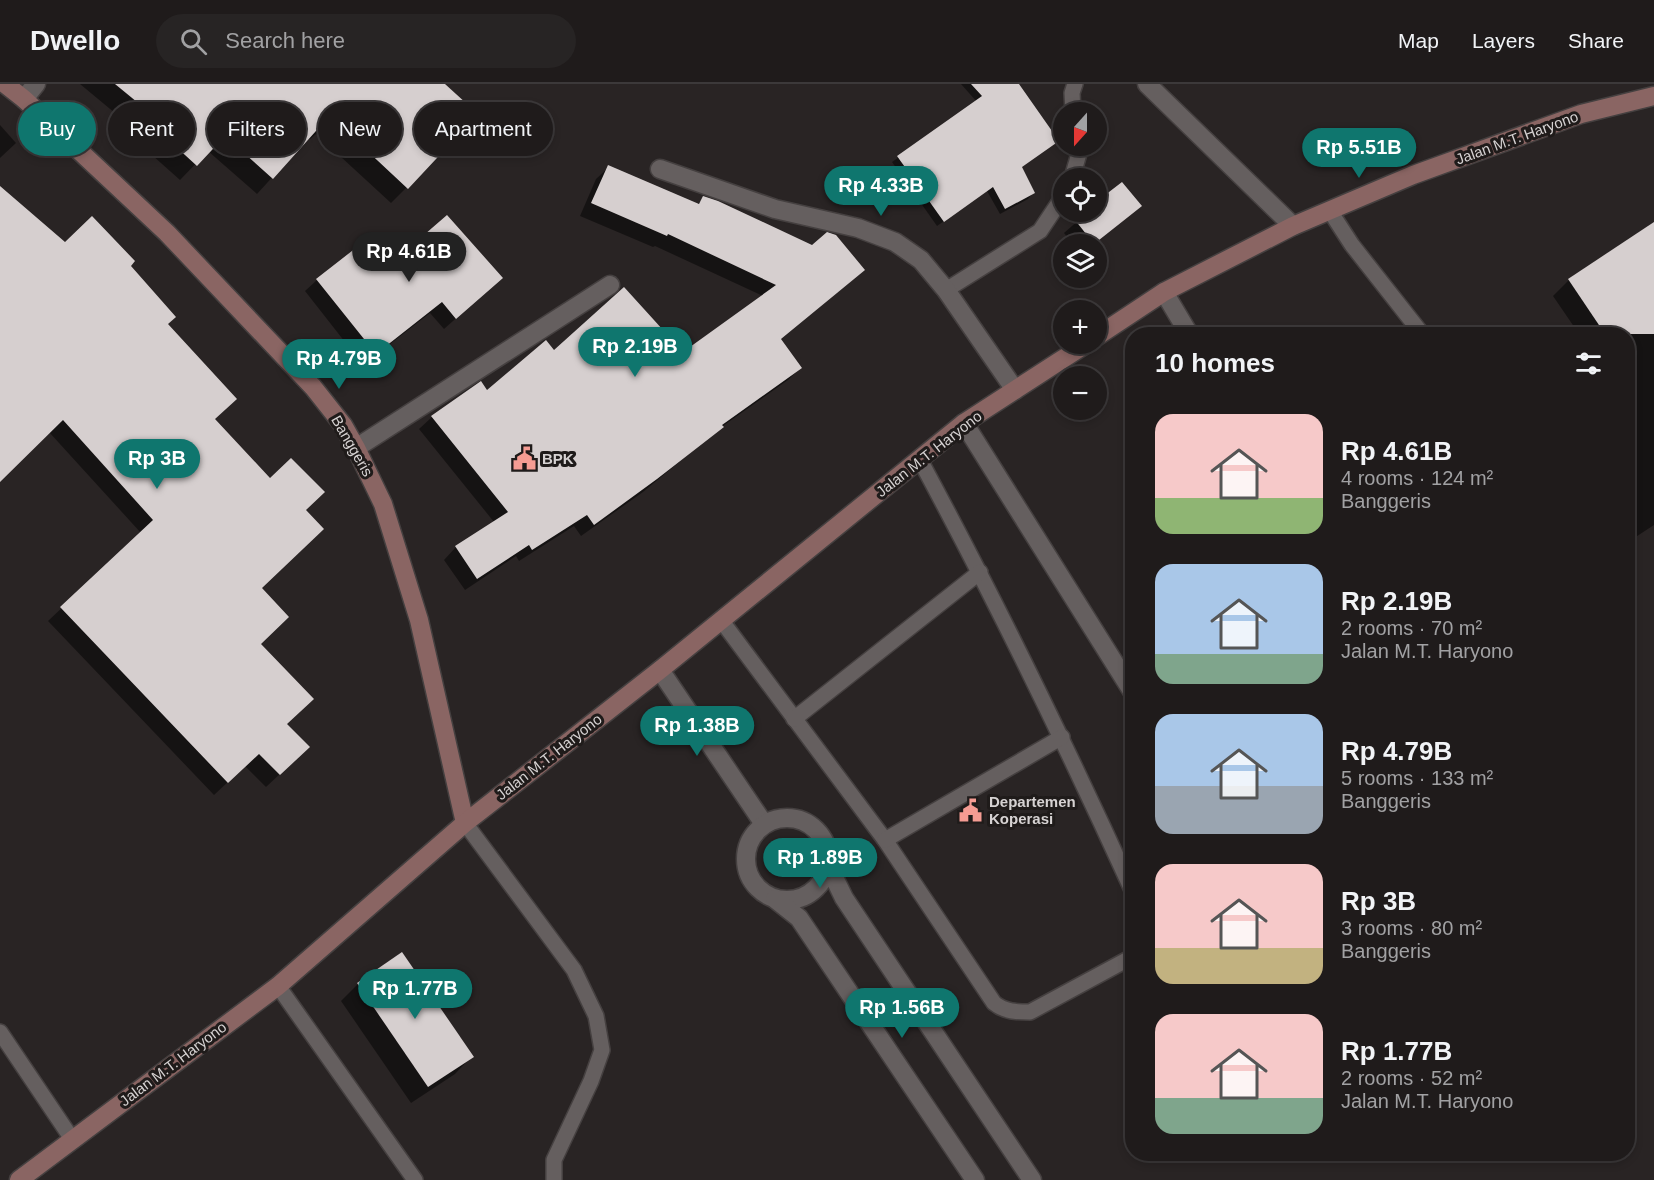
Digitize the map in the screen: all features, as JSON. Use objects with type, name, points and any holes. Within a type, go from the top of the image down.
[{"type":"main road","name":"Banggeris","points":[[5,84],[24,99],[167,233],[297,369],[343,425],[383,504],[419,620],[465,823]]},
{"type":"main road","name":"Jalan M.T. Haryono","points":[[1107,330],[1164,292],[1293,226],[1413,175],[1581,114],[1654,96]]},
{"type":"main road","name":"Jalan M.T. Haryono","points":[[19,1180],[278,986],[465,823],[660,670],[964,423],[1071,354]]},
{"type":"street","points":[[24,99],[36,84]]},
{"type":"street","points":[[1148,84],[1293,226]]},
{"type":"street","points":[[660,170],[776,209],[858,228],[895,242],[921,260],[946,290],[1015,390]]},
{"type":"street","points":[[356,448],[610,285]]},
{"type":"street","points":[[1164,292],[1185,327]]},
{"type":"street","points":[[964,423],[1125,680]]},
{"type":"street","points":[[660,670],[764,824]]},
{"type":"street","points":[[975,1180],[799,918],[755,887],[745,865],[749,842],[764,824],[787,818],[810,824],[825,842],[828,865],[844,898],[1032,1180]]},
{"type":"street","points":[[775,899],[798,899],[819,887],[828,865]]},
{"type":"lane","points":[[1072,102],[1075,84]]},
{"type":"lane","points":[[1330,211],[1352,245],[1416,327]]},
{"type":"lane","points":[[946,290],[1040,231],[1053,212]]},
{"type":"lane","points":[[920,460],[980,572],[1062,738],[1125,875]]},
{"type":"lane","points":[[794,719],[980,572]]},
{"type":"lane","points":[[721,620],[885,840],[994,1003],[1001,1008],[1030,1012],[1125,961]]},
{"type":"lane","points":[[885,840],[1062,738]]},
{"type":"lane","points":[[465,823],[574,970],[596,1016],[602,1050],[591,1082],[554,1160],[554,1180]]},
{"type":"lane","points":[[278,986],[415,1180]]},
{"type":"lane","points":[[0,1032],[72,1139]]},
{"type":"building","points":[[115,84],[445,84],[465,102],[414,102],[414,156],[439,156],[408,189],[373,156],[402,156],[402,102],[318,102],[318,129],[306,142],[306,102],[207,102],[207,155],[197,166],[186,156],[195,156],[195,102],[137,102]]},
{"type":"building","points":[[971,84],[1019,84],[1053,132],[1053,145],[1022,167],[1035,193],[1005,209],[993,187],[944,222],[897,156],[982,96]]},
{"type":"building","points":[[247,156],[294,156],[273,179]]},
{"type":"building","points":[[608,165],[699,204],[703,196],[718,201],[812,245],[827,232],[836,235],[865,270],[781,339],[802,368],[722,425],[724,427],[594,525],[587,515],[532,550],[529,545],[477,579],[455,546],[508,512],[431,416],[481,381],[487,390],[546,340],[554,350],[624,287],[683,352],[776,285],[668,234],[667,236],[591,203]]},
{"type":"building","points":[[1122,182],[1142,206],[1107,234],[1086,234],[1077,222],[1107,222],[1107,194]]},
{"type":"building","points":[[0,186],[65,242],[92,216],[135,261],[131,266],[176,317],[168,324],[237,399],[215,419],[270,478],[291,458],[325,492],[306,510],[324,529],[262,588],[289,617],[261,644],[314,699],[287,724],[310,747],[280,775],[259,754],[228,783],[60,607],[153,520],[63,420],[0,482]]},
{"type":"building","points":[[447,215],[503,278],[456,319],[442,302],[376,354],[316,279],[366,240],[387,267]]},
{"type":"building","points":[[1654,222],[1654,334],[1635,334],[1635,327],[1600,327],[1568,279]]},
{"type":"building","points":[[402,952],[474,1057],[428,1087],[357,983]]},
{"type":"place","name":"BPK","points":[[524,459]]},
{"type":"place","name":"Departemen Koperasi","points":[[971,811]]}]
